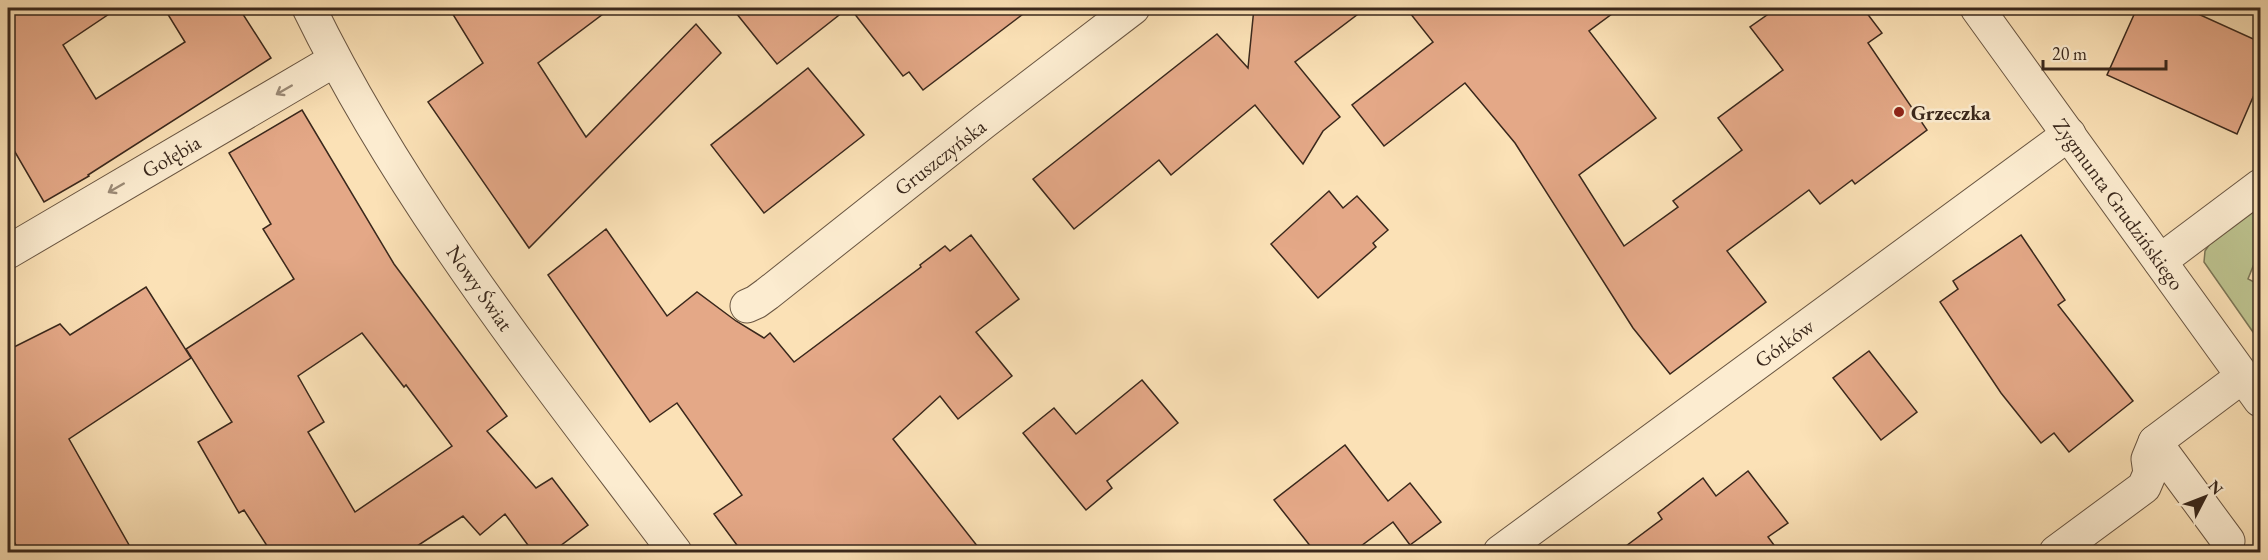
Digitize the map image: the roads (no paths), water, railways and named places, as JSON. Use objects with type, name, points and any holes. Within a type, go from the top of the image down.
[{"type":"street","name":"Nowy Świat","points":[[309,8],[334,60],[400,172],[457,257],[675,552]]},
{"type":"street","name":"Gruszczyńska","points":[[747,306],[767,294],[984,122],[1133,8]]},
{"type":"street","name":"Zygmunta Grudzińskiego","points":[[1977,8],[2252,388]]},
{"type":"street","name":"Gołębia","points":[[8,252],[334,60]]},
{"type":"street","name":"Górków","points":[[1500,552],[2069,134]]},
{"type":"street","points":[[2160,261],[2260,186]]},
{"type":"street","points":[[2056,552],[2144,487],[2150,473],[2148,459],[2155,441],[2252,388]]},
{"type":"street","points":[[2155,441],[2228,541]]},
{"type":"place","name":"Grzeczka","points":[[1899,112]]}]
